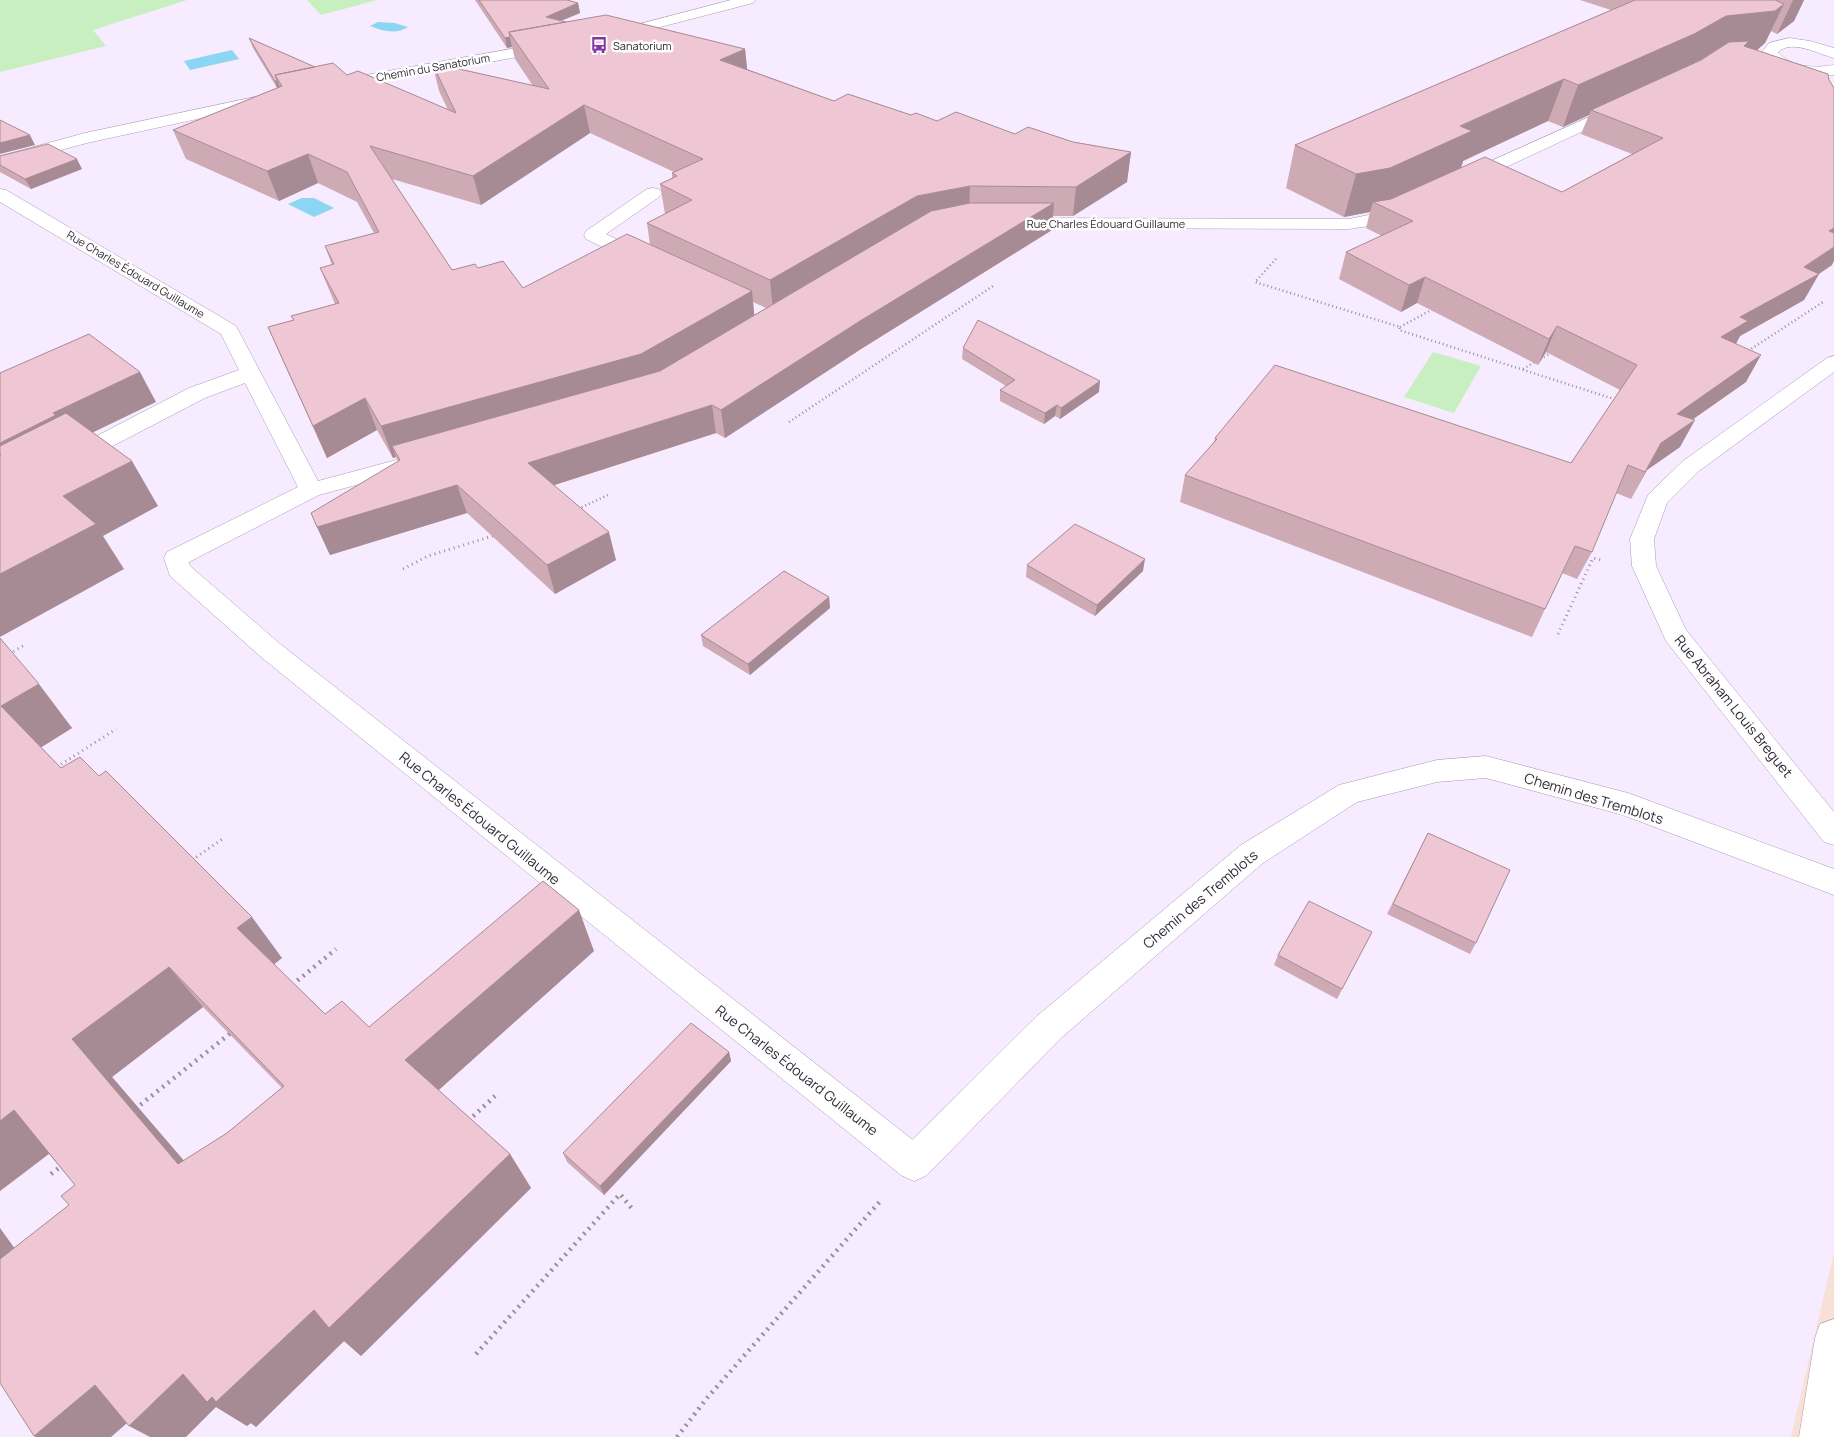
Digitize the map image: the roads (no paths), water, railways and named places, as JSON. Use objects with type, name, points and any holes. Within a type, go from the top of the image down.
[{"type":"street","points":[[597,38],[748,0]]},
{"type":"street","points":[[1766,37],[1798,68],[1826,76]]},
{"type":"street","name":"Chemin du Sanatorium","points":[[318,89],[569,44]]},
{"type":"street","points":[[1753,58],[1804,44],[1831,50]]},
{"type":"street","points":[[0,161],[113,131],[282,96]]},
{"type":"street","points":[[1453,186],[1632,102]]},
{"type":"street","points":[[653,193],[593,234],[657,267]]},
{"type":"street","name":"Rue Charles Édouard Guillaume","points":[[0,194],[229,330],[311,490]]},
{"type":"street","name":"Rue Charles Édouard Guillaume","points":[[999,223],[1349,224],[1383,218],[1418,202]]},
{"type":"street","name":"Rue Abraham Louis Breguet","points":[[1834,362],[1691,466],[1656,500],[1642,539],[1646,571],[1675,634],[1834,833]]},
{"type":"street","points":[[51,469],[197,393],[252,373]]},
{"type":"street","name":"Rue Charles Édouard Guillaume","points":[[434,457],[311,490],[176,558],[179,570],[270,650],[914,1163]]},
{"type":"street","name":"Chemin des Tremblots","points":[[914,1163],[1049,1028],[1252,854],[1349,793],[1437,771],[1486,767],[1628,805],[1834,882]]},
{"type":"street","points":[[1819,1437],[1834,1338]]},
{"type":"water","points":[[378,22],[395,23],[408,27],[394,32],[370,26]]},
{"type":"water","points":[[232,50],[239,59],[190,70],[184,61]]},
{"type":"water","points":[[302,198],[314,198],[334,208],[314,217],[288,204]]},
{"type":"place","name":"Sanatorium","points":[[599,45]]}]
